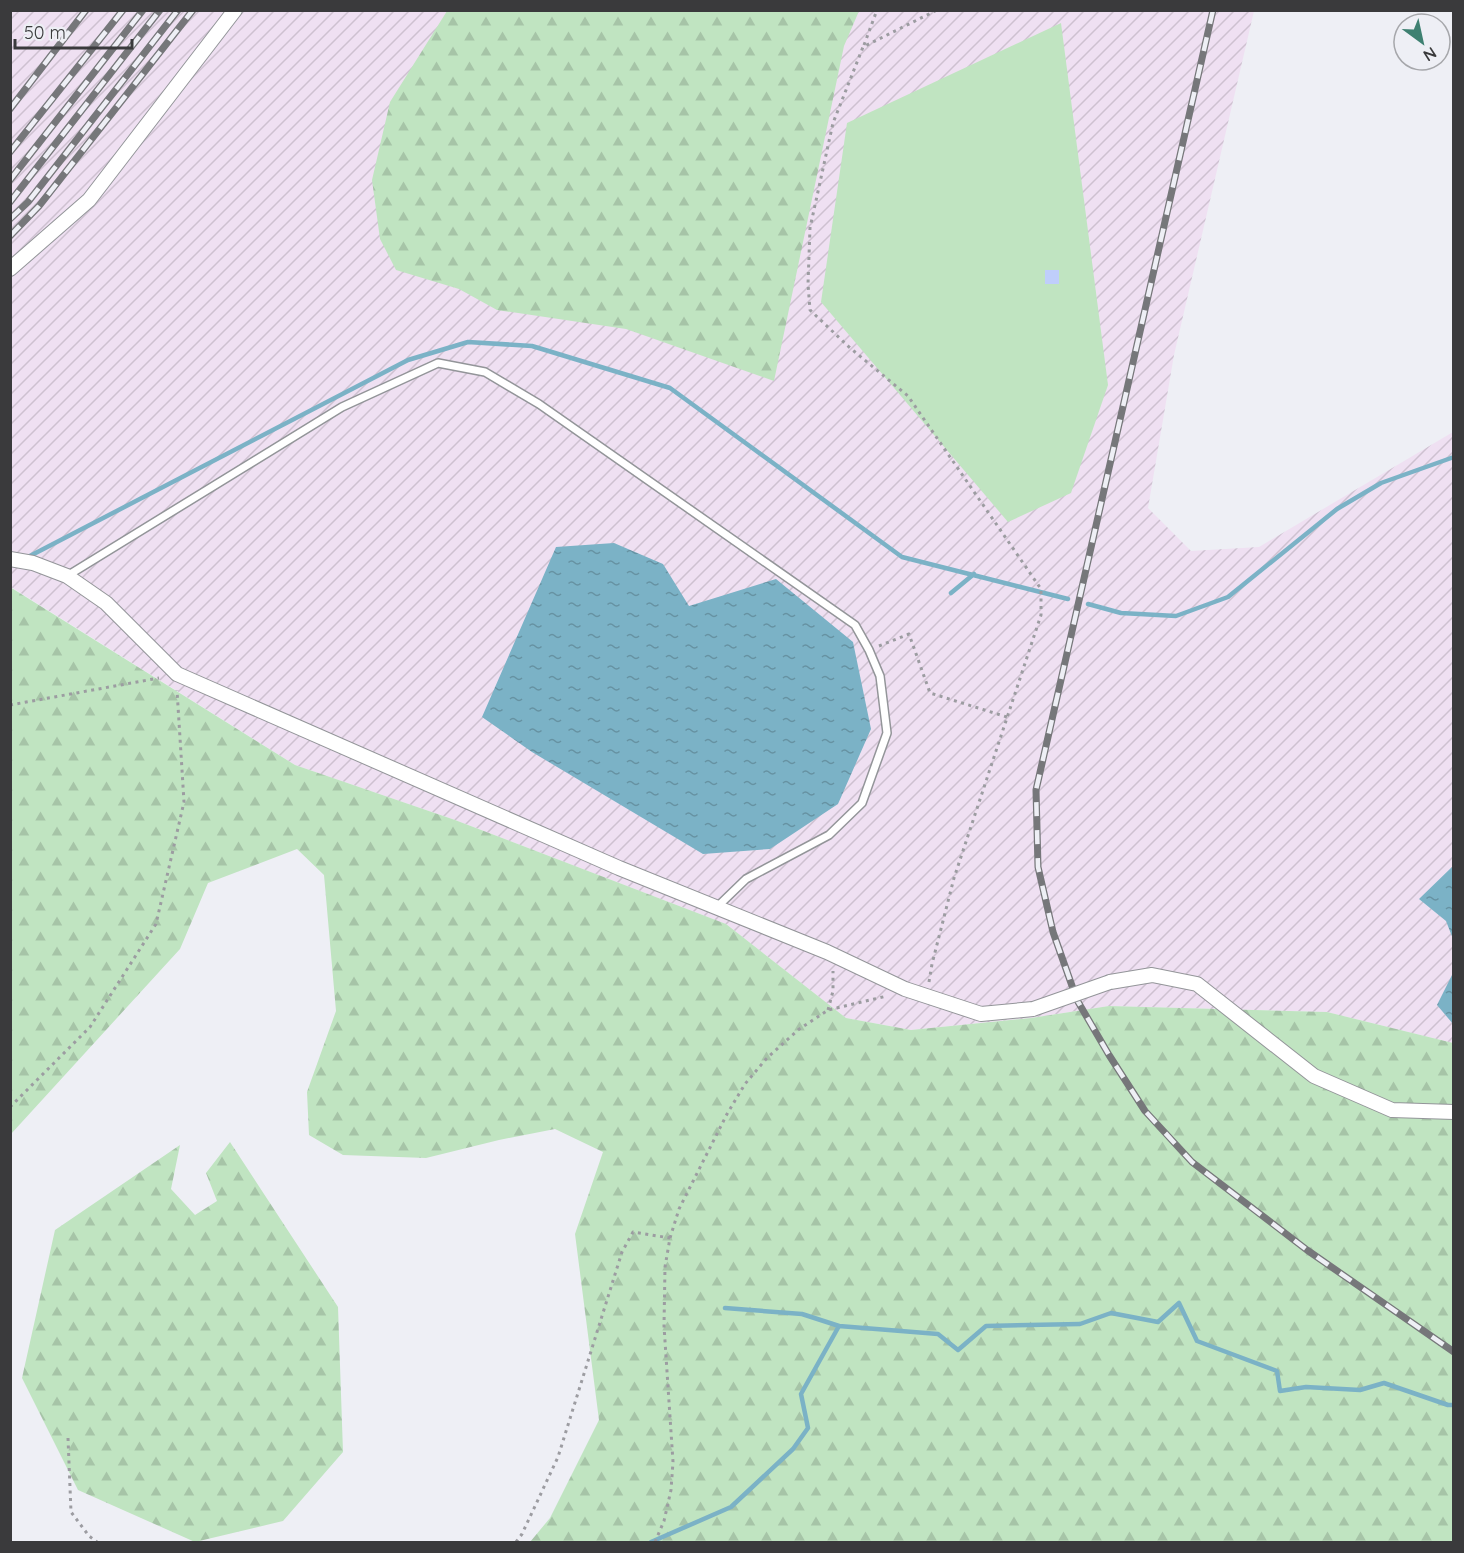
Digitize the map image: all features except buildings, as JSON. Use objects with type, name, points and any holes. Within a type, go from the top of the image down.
[{"type":"street","points":[[10,269],[89,200],[235,10]]},
{"type":"street","points":[[10,559],[33,563],[67,576],[106,603],[177,674],[608,864],[827,952],[905,989],[981,1014],[1034,1009],[1110,982],[1152,975],[1197,984],[1314,1076],[1392,1110],[1454,1112]]},
{"type":"lane","points":[[67,576],[342,407],[438,363],[485,372],[539,404],[855,625],[869,650],[879,676],[887,732],[862,803],[829,835],[746,879],[716,908]]},
{"type":"path","points":[[877,10],[833,123],[810,228],[808,284],[810,310],[849,347],[908,396],[1041,589],[1041,615],[954,878],[932,964],[927,996]]},
{"type":"path","points":[[863,46],[937,10]]},
{"type":"path","points":[[869,650],[909,634],[930,693],[1008,717]]},
{"type":"path","points":[[10,705],[177,674],[184,801],[156,924],[90,1027],[10,1107]]},
{"type":"path","points":[[827,952],[833,971],[833,991],[828,1010]]},
{"type":"path","points":[[655,1542],[664,1521],[671,1490],[673,1462],[664,1326],[665,1267],[670,1238],[679,1209],[727,1114],[745,1084],[766,1059],[798,1030],[828,1010],[893,995],[905,989]]},
{"type":"path","points":[[516,1542],[522,1534],[558,1457],[622,1252],[633,1232],[670,1238]]},
{"type":"path","points":[[68,1438],[71,1512],[89,1536],[97,1542]]},
{"type":"shaded area","points":[[10,11],[1254,11],[1174,355],[1148,508],[1191,551],[1259,547],[1453,432],[1453,1043],[1327,1012],[1109,1006],[1031,1018],[911,1030],[846,1018],[726,924],[455,820],[295,765],[11,587]]},
{"type":"green space","points":[[447,11],[859,11],[844,46],[774,381],[626,329],[497,310],[459,289],[396,270],[380,239],[372,180],[390,102]]},
{"type":"green space","points":[[1061,23],[1108,385],[1071,493],[1008,522],[821,302],[847,123]]},
{"type":"green space","points":[[10,587],[295,765],[455,820],[726,924],[846,1018],[911,1030],[1031,1018],[1109,1006],[1327,1012],[1453,1043],[1453,1542],[530,1542],[550,1518],[599,1420],[575,1234],[603,1152],[555,1129],[426,1158],[343,1155],[309,1135],[307,1092],[336,1011],[324,875],[297,849],[208,883],[180,949],[11,1134]]},
{"type":"green space","points":[[230,1142],[338,1307],[343,1452],[283,1521],[195,1542],[78,1490],[22,1378],[55,1230],[180,1145],[171,1189],[195,1215],[217,1201],[206,1173]]},
{"type":"water","points":[[614,543],[663,564],[689,606],[776,579],[853,642],[871,729],[838,804],[770,849],[703,854],[532,752],[482,717],[556,547]]},
{"type":"water","points":[[1453,866],[1453,939],[1446,921],[1419,899]]},
{"type":"water","points":[[1453,973],[1453,1024],[1437,1005]]},
{"type":"waterway","points":[[26,558],[408,360],[468,342],[532,346],[670,388],[902,557],[1068,599]]},
{"type":"waterway","points":[[1088,604],[1121,613],[1176,616],[1228,597],[1337,509],[1381,483],[1454,457]]},
{"type":"waterway","points":[[951,593],[974,574]]},
{"type":"waterway","points":[[651,1542],[731,1507],[793,1449],[808,1428],[801,1394],[839,1326],[938,1334],[958,1350],[986,1326],[1080,1324],[1111,1313],[1158,1322],[1179,1303],[1197,1341],[1277,1371],[1280,1391],[1306,1387],[1360,1390],[1384,1383],[1454,1405]]},
{"type":"waterway","points":[[725,1308],[802,1314],[839,1326]]},
{"type":"railway","points":[[10,109],[86,10]]},
{"type":"railway","points":[[10,152],[123,10]]},
{"type":"railway","points":[[10,180],[143,10]]},
{"type":"railway","points":[[10,202],[160,10]]},
{"type":"railway","points":[[10,219],[28,202],[178,10]]},
{"type":"railway","points":[[10,236],[39,206],[193,10]]},
{"type":"railway","points":[[1213,10],[1036,790],[1038,867],[1053,932],[1077,1000],[1145,1111],[1192,1162],[1307,1250],[1454,1352]]}]
